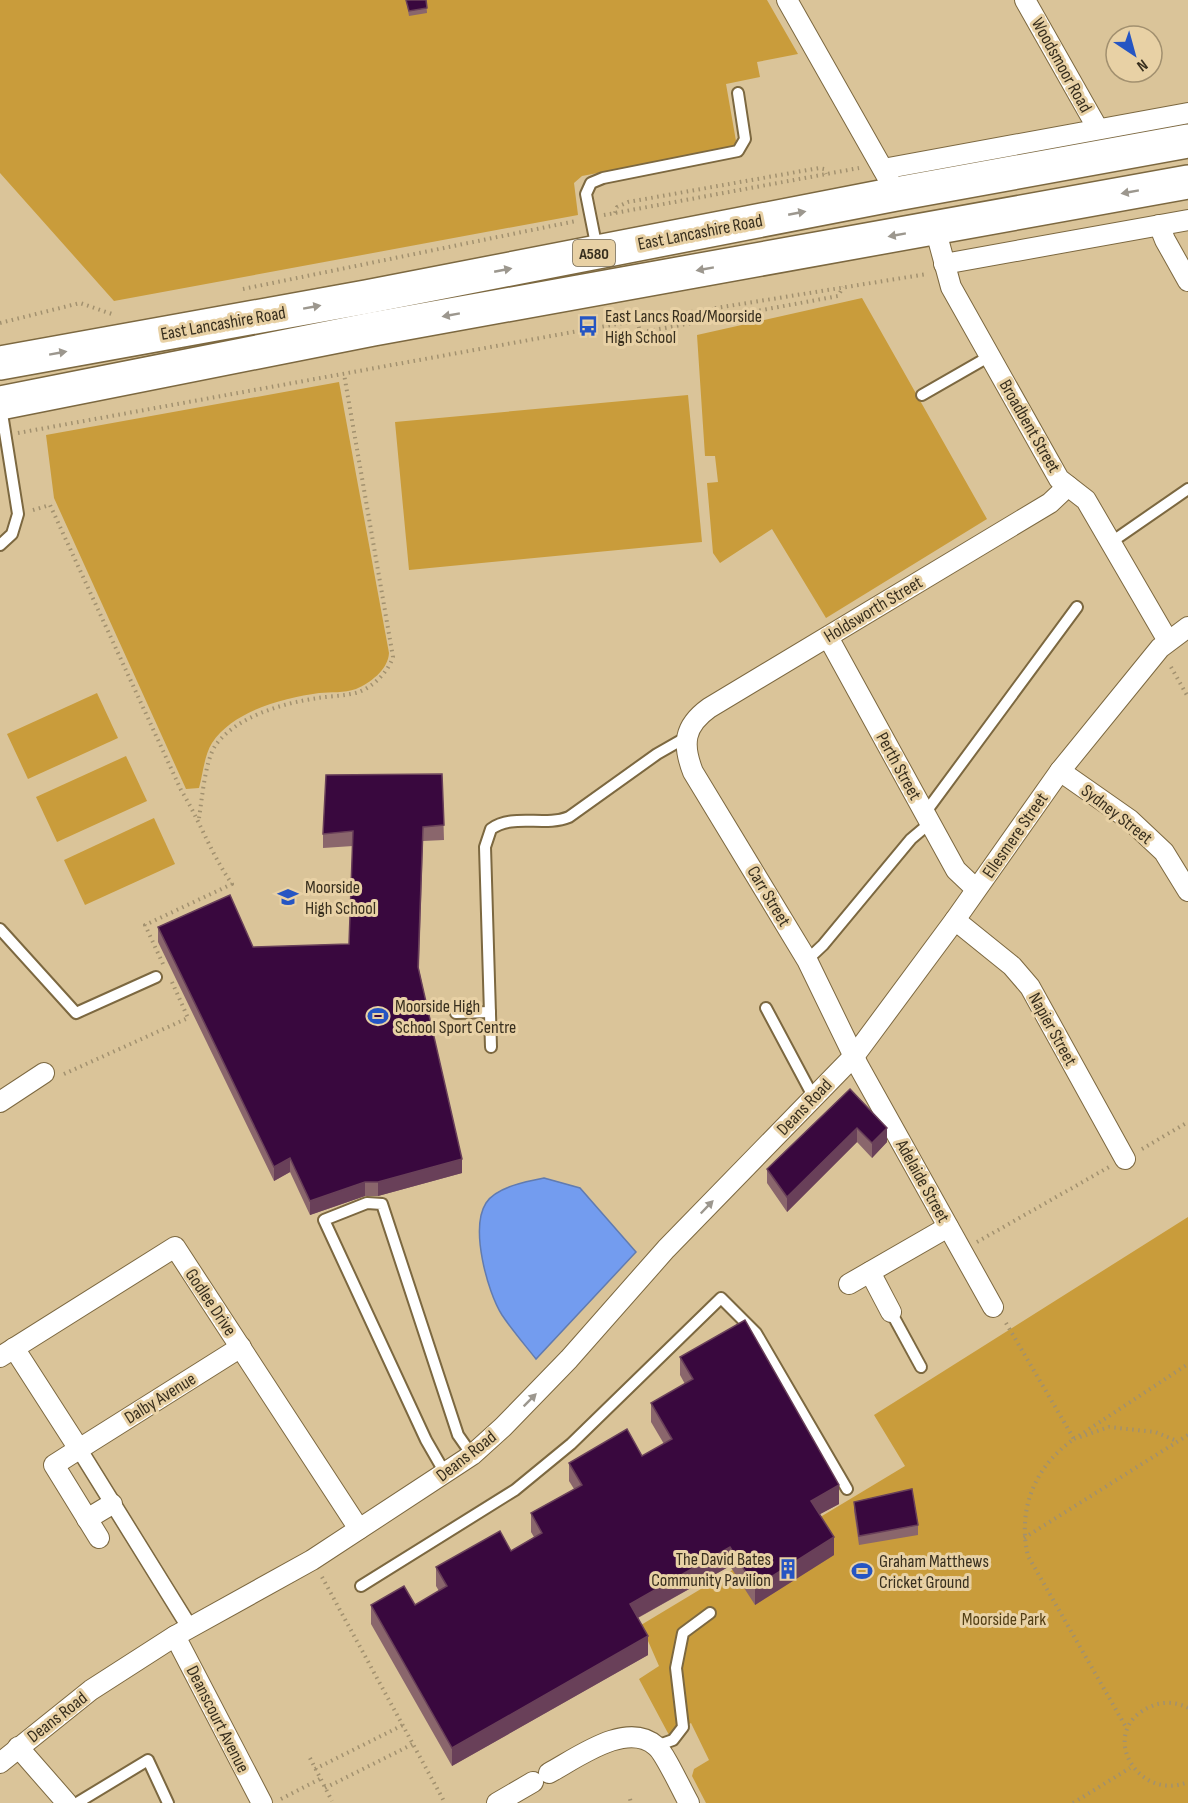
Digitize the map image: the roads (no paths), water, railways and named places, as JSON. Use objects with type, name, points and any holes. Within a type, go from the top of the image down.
[{"type":"highway","name":"East Lancashire Road","points":[[0,363],[366,297],[597,252],[889,181],[1188,141]]},
{"type":"highway","name":"East Lancashire Road","points":[[0,403],[373,329],[1188,182]]},
{"type":"street","points":[[787,0],[889,181],[1098,129],[1188,113]]},
{"type":"street","name":"Woodsmoor Road","points":[[1025,0],[1098,129]]},
{"type":"street","points":[[945,267],[1188,220]]},
{"type":"street","points":[[1159,225],[1188,281]]},
{"type":"street","name":"Broadbent Street","points":[[935,228],[951,287],[1059,479],[1086,500],[1164,645]]},
{"type":"street","name":"Holdsworth Street","points":[[685,738],[690,725],[709,708],[1050,503],[1068,486]]},
{"type":"street","name":"Ellesmere Street","points":[[855,1055],[956,920],[1060,771],[1164,645],[1188,627]]},
{"type":"street","name":"Perth Street","points":[[828,637],[956,870],[976,889]]},
{"type":"street","name":"Carr Street","points":[[685,738],[693,772],[807,960],[855,1055]]},
{"type":"street","name":"Sydney Street","points":[[1060,771],[1130,820],[1164,852],[1188,891]]},
{"type":"street","name":"Napier Street","points":[[956,920],[1012,966],[1030,987],[1125,1159]]},
{"type":"street","name":"Deans Road","points":[[0,1763],[91,1690],[183,1632],[312,1560],[472,1455],[534,1397],[666,1249],[855,1055]]},
{"type":"street","name":"Adelaide Street","points":[[855,1055],[993,1307]]},
{"type":"street","points":[[0,1102],[44,1073]]},
{"type":"street","points":[[849,1284],[948,1227]]},
{"type":"street","name":"Godlee Drive","points":[[7,1353],[175,1247],[359,1529]]},
{"type":"street","points":[[870,1272],[891,1312]]},
{"type":"street","name":"Dalby Avenue","points":[[87,1519],[54,1465],[241,1347]]},
{"type":"street","points":[[7,1353],[78,1449],[112,1504],[183,1632]]},
{"type":"street","points":[[99,1538],[87,1519],[112,1504]]},
{"type":"street","name":"Deanscourt Avenue","points":[[183,1632],[262,1803]]},
{"type":"street","points":[[497,1803],[610,1741],[629,1735],[656,1746],[689,1803]]},
{"type":"street","points":[[18,1747],[67,1803]]},
{"type":"lane","points":[[597,252],[587,189],[595,180],[738,151],[745,139],[738,93]]},
{"type":"lane","points":[[922,395],[990,356]]},
{"type":"lane","points":[[0,403],[18,514],[12,534],[0,545]]},
{"type":"lane","points":[[1110,543],[1188,489]]},
{"type":"lane","points":[[807,960],[823,945],[927,818],[1077,607]]},
{"type":"lane","points":[[491,1047],[485,847],[491,829],[507,822],[560,821],[569,817],[657,754],[685,738]]},
{"type":"lane","points":[[0,929],[76,1013],[156,977]]},
{"type":"lane","points":[[766,1008],[814,1098]]},
{"type":"lane","points":[[456,1013],[490,1012]]},
{"type":"lane","points":[[446,1473],[426,1440],[324,1220],[367,1203],[382,1204],[459,1436],[472,1455]]},
{"type":"lane","points":[[361,1586],[515,1490],[571,1444],[721,1298],[756,1333],[847,1489]]},
{"type":"lane","points":[[891,1312],[921,1366]]},
{"type":"lane","points":[[656,1746],[673,1740],[683,1727],[676,1676],[677,1655],[683,1633],[711,1613]]},
{"type":"lane","points":[[76,1803],[148,1760],[168,1803]]},
{"type":"water","points":[[544,1178],[580,1188],[636,1252],[536,1359],[506,1321],[496,1304],[482,1259],[480,1228],[481,1214],[491,1197],[513,1186]]},
{"type":"place","name":"East Lancs Road/Moorside High School","points":[[588,326]]},
{"type":"place","name":"Moorside High School","points":[[288,897]]},
{"type":"place","name":"Moorside High School Sport Centre","points":[[378,1016]]},
{"type":"place","name":"The David Bates Community Pavilion","points":[[788,1569]]},
{"type":"place","name":"Graham Matthews Cricket Ground","points":[[862,1571]]},
{"type":"park label","name":"Moorside Park","points":[[1004,1619]]}]
